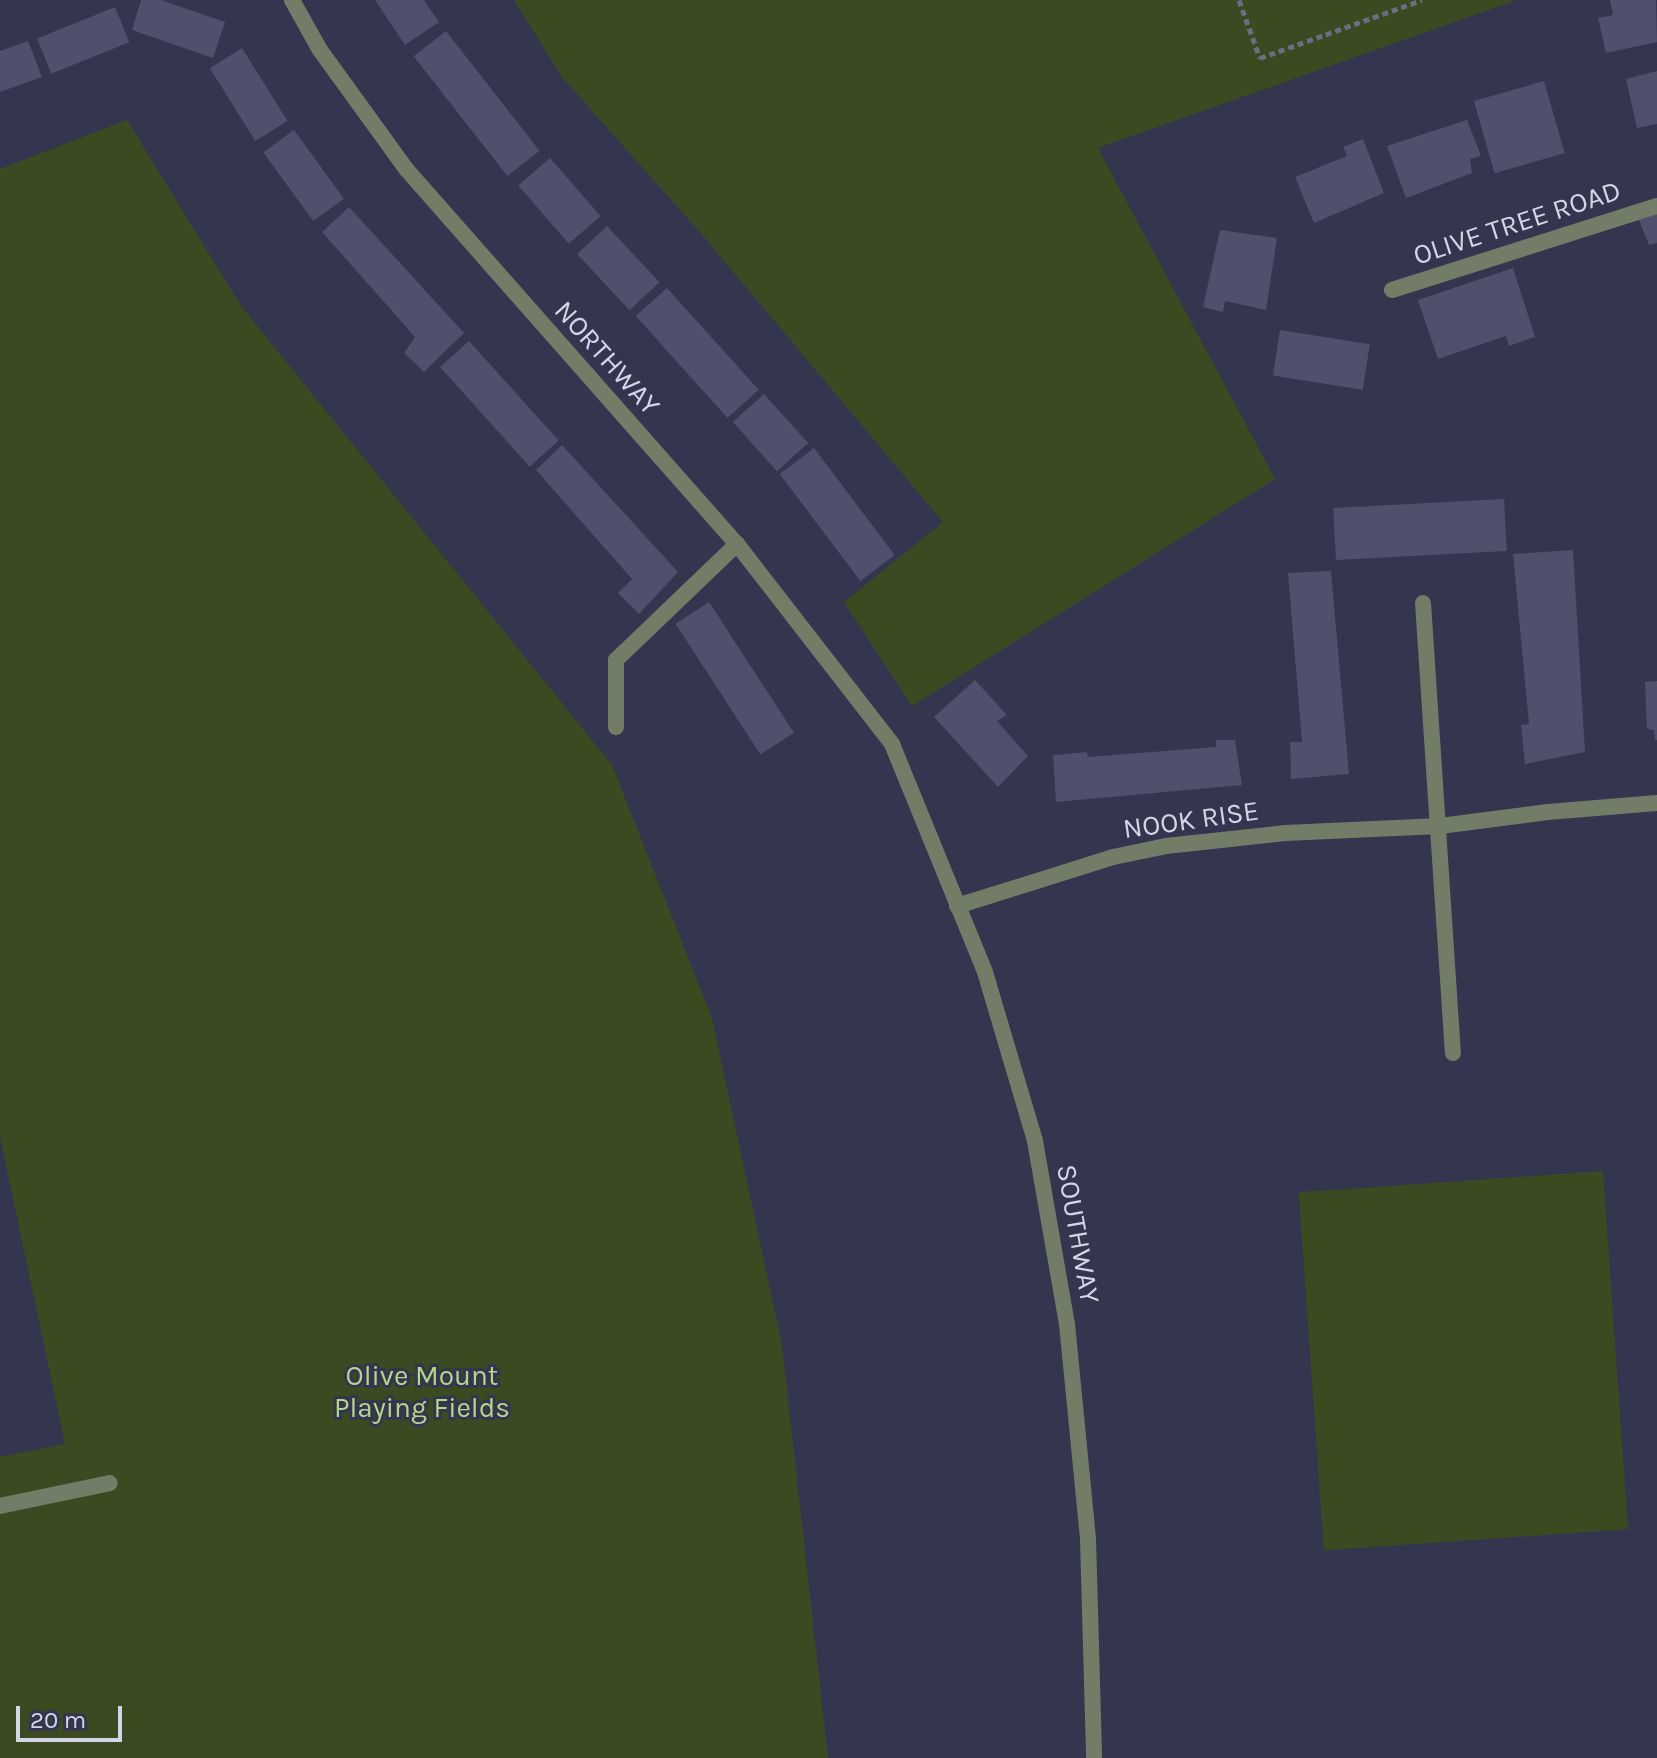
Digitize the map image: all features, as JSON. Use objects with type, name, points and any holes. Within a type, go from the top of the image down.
[{"type":"street","name":"NORTHWAY","points":[[292,0],[320,50],[407,170],[737,544],[892,744]]},
{"type":"street","name":"OLIVE TREE ROAD","points":[[1392,290],[1657,206]]},
{"type":"street","points":[[616,727],[616,660],[737,544]]},
{"type":"street","points":[[1423,603],[1453,1053]]},
{"type":"street","name":"SOUTHWAY","points":[[892,744],[985,972],[1035,1141],[1067,1324],[1088,1539],[1094,1758]]},
{"type":"street","name":"NOOK RISE","points":[[957,906],[1113,857],[1166,846],[1285,833],[1440,826],[1657,803]]},
{"type":"street","points":[[0,1506],[110,1483]]},
{"type":"path","points":[[1239,0],[1260,58],[1422,0]]},
{"type":"green space","points":[[514,0],[1517,0],[1098,148],[1275,479],[912,706],[844,602],[943,522],[698,230],[562,77]]},
{"type":"green space","name":"Olive Mount Playing Fields","points":[[127,120],[241,306],[612,765],[712,1018],[782,1345],[828,1758],[0,1758],[0,1457],[65,1444],[0,1137],[0,169]]},
{"type":"green space","points":[[1603,1171],[1628,1529],[1324,1550],[1299,1192]]},
{"type":"building","points":[[141,0],[161,0],[225,22],[213,58],[132,30]]},
{"type":"building","points":[[375,0],[424,0],[439,22],[405,45]]},
{"type":"building","points":[[1610,0],[1656,0],[1657,42],[1606,53],[1598,18],[1613,15]]},
{"type":"building","points":[[115,7],[129,42],[51,74],[37,38]]},
{"type":"building","points":[[446,31],[540,151],[507,176],[414,56]]},
{"type":"building","points":[[28,41],[42,77],[0,92],[0,51]]},
{"type":"building","points":[[242,48],[288,121],[255,141],[210,68]]},
{"type":"building","points":[[1657,71],[1657,124],[1637,128],[1626,79]]},
{"type":"building","points":[[1544,81],[1565,153],[1495,173],[1474,101]]},
{"type":"building","points":[[1467,120],[1481,156],[1470,159],[1472,173],[1406,198],[1387,146]]},
{"type":"building","points":[[294,130],[344,199],[313,221],[263,152]]},
{"type":"building","points":[[1363,139],[1384,193],[1314,223],[1295,177],[1347,156],[1343,147]]},
{"type":"building","points":[[550,158],[601,216],[569,244],[518,186]]},
{"type":"building","points":[[349,207],[464,333],[424,372],[404,353],[415,337],[322,232]]},
{"type":"building","points":[[1657,213],[1657,243],[1649,245],[1639,220]]},
{"type":"building","points":[[607,226],[660,282],[630,310],[577,254]]},
{"type":"building","points":[[1220,230],[1277,238],[1266,310],[1225,301],[1223,312],[1203,307]]},
{"type":"building","points":[[1513,268],[1535,337],[1509,346],[1506,336],[1438,359],[1418,300]]},
{"type":"building","points":[[667,288],[759,390],[727,418],[636,316]]},
{"type":"building","points":[[1280,330],[1370,344],[1363,390],[1273,375]]},
{"type":"building","points":[[469,341],[559,441],[530,467],[440,367]]},
{"type":"building","points":[[764,394],[808,443],[777,471],[733,422]]},
{"type":"building","points":[[562,445],[678,572],[639,614],[618,593],[632,579],[536,470]]},
{"type":"building","points":[[814,448],[895,555],[860,581],[780,474]]},
{"type":"building","points":[[1504,499],[1507,551],[1336,560],[1333,508]]},
{"type":"building","points":[[1573,550],[1585,752],[1525,764],[1521,725],[1529,724],[1513,554]]},
{"type":"building","points":[[1331,571],[1349,774],[1291,779],[1290,742],[1302,742],[1288,573]]},
{"type":"building","points":[[709,602],[794,733],[760,755],[675,624]]},
{"type":"building","points":[[975,680],[1007,715],[997,721],[1028,756],[998,787],[934,717]]},
{"type":"building","points":[[1657,681],[1655,740],[1654,730],[1647,729],[1645,682]]},
{"type":"building","points":[[1216,740],[1235,740],[1242,785],[1056,802],[1053,755],[1087,752],[1088,757],[1216,747]]}]
